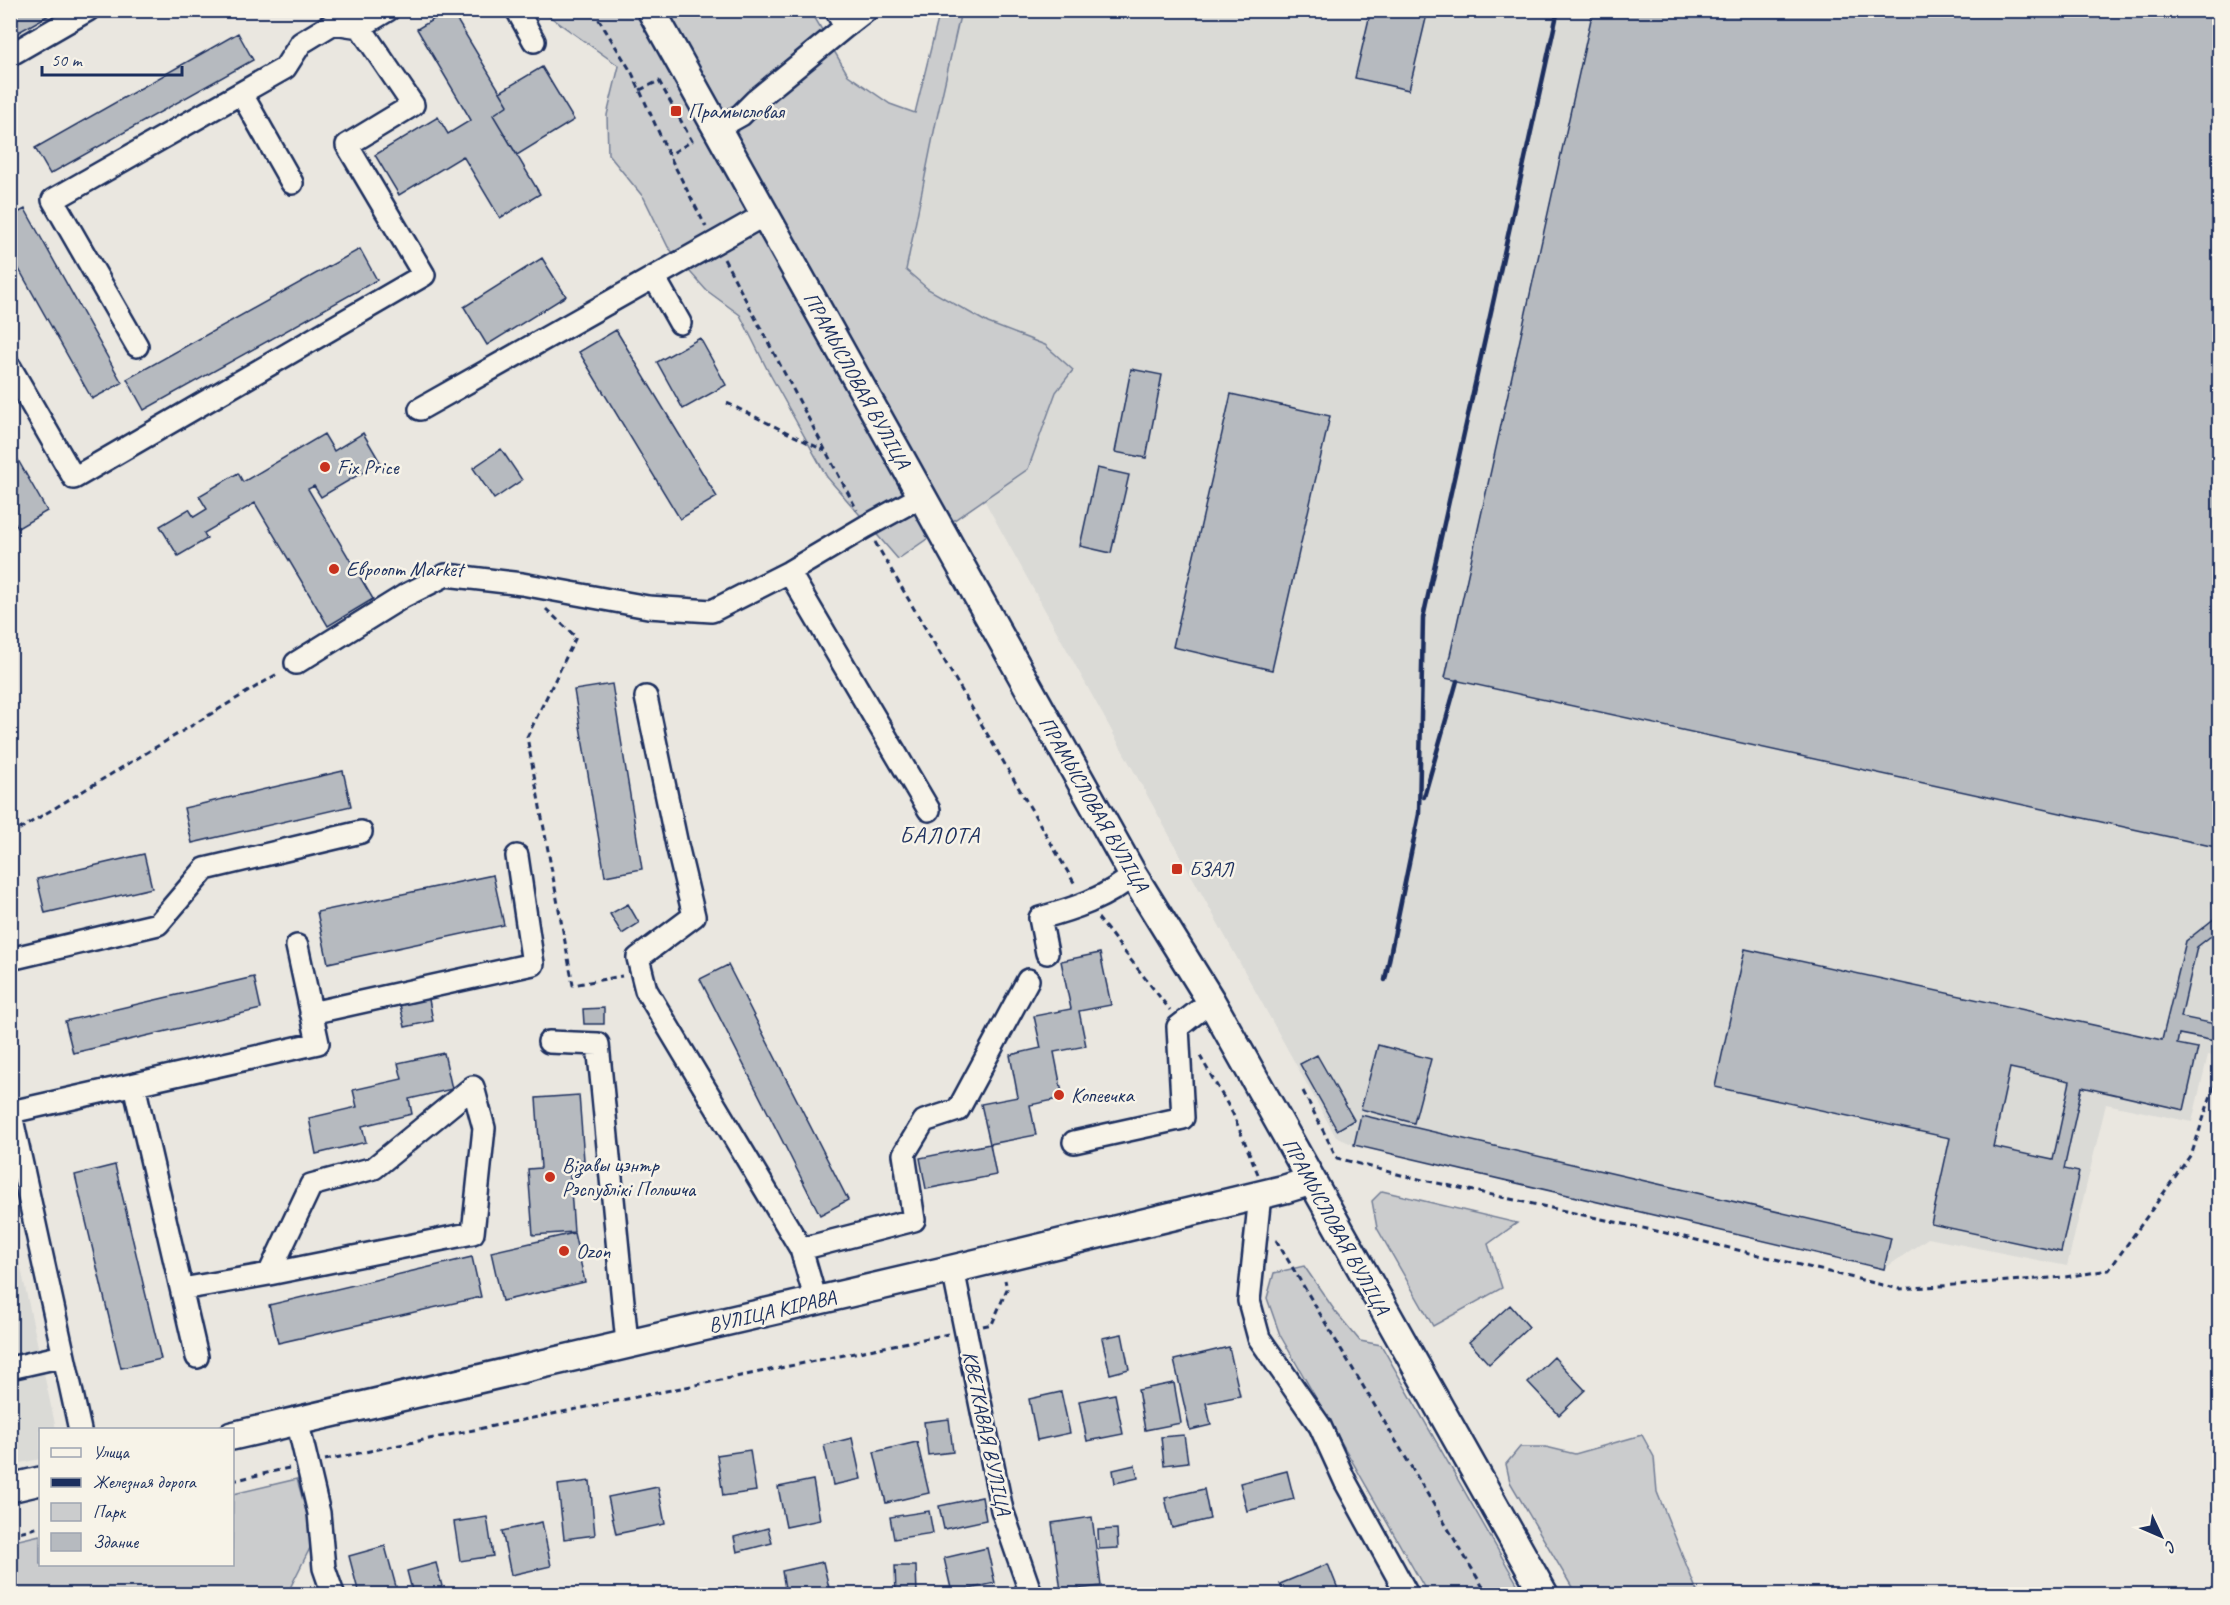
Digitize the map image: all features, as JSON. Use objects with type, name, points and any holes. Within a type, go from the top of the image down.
[{"type":"main road","name":"ПРАМЫСЛОВАЯ ВУЛІЦА","points":[[651,10],[1133,875],[1211,1001],[1544,1594]]},
{"type":"main road","name":"ВУЛІЦА КІРАВА","points":[[234,1436],[953,1269],[1263,1195],[1311,1181]]},
{"type":"main road","points":[[10,1488],[39,1481]]},
{"type":"street","points":[[10,55],[88,10]]},
{"type":"street","points":[[360,27],[388,10]]},
{"type":"street","points":[[517,10],[534,40]]},
{"type":"street","points":[[716,129],[741,115],[841,19],[867,10]]},
{"type":"street","points":[[10,367],[74,478],[424,275],[347,145],[412,105],[360,27],[330,17],[301,43],[285,68],[53,200],[136,346]]},
{"type":"street","points":[[241,93],[292,183]]},
{"type":"street","points":[[420,409],[764,215]]},
{"type":"street","points":[[654,277],[680,323]]},
{"type":"street","points":[[296,663],[404,596],[446,575],[522,584],[648,608],[712,611],[789,573],[866,526],[922,496]]},
{"type":"street","points":[[789,573],[929,810]]},
{"type":"street","points":[[646,697],[694,916],[638,958],[646,990],[801,1250],[816,1301]]},
{"type":"street","points":[[10,959],[158,924],[206,870],[361,832]]},
{"type":"street","points":[[312,1012],[533,964],[517,856]]},
{"type":"street","points":[[1047,953],[1040,918],[1071,910],[1120,887],[1133,875]]},
{"type":"street","points":[[80,1428],[11,1111],[318,1043],[297,946]]},
{"type":"street","points":[[801,1250],[914,1220],[904,1154],[924,1121],[958,1110],[1028,980]]},
{"type":"street","points":[[1074,1142],[1183,1118],[1178,1027],[1211,1001]]},
{"type":"street","points":[[549,1042],[598,1044],[627,1344]]},
{"type":"street","points":[[134,1085],[197,1357]]},
{"type":"street","points":[[182,1289],[268,1274],[473,1233],[484,1128],[473,1086],[374,1168],[311,1185],[268,1274]]},
{"type":"street","points":[[1263,1195],[1250,1301],[1259,1338],[1320,1426],[1346,1483],[1407,1594]]},
{"type":"street","name":"КВЕТКАВАЯ ВУЛІЦА","points":[[953,1269],[1002,1509],[1031,1594]]},
{"type":"street","points":[[10,1368],[63,1356]]},
{"type":"street","points":[[297,1420],[319,1513],[324,1568],[333,1594]]},
{"type":"path","points":[[594,10],[632,73],[669,155],[866,526],[1086,903],[1181,1024]]},
{"type":"path","points":[[640,90],[659,81],[692,141],[669,155]]},
{"type":"path","points":[[727,403],[826,452]]},
{"type":"path","points":[[522,584],[535,600],[576,637],[527,737],[573,985],[642,972]]},
{"type":"path","points":[[10,835],[296,663]]},
{"type":"path","points":[[1198,1054],[1233,1114],[1263,1195]]},
{"type":"path","points":[[1303,1091],[1337,1158],[1405,1176],[1684,1236],[1899,1288],[2065,1278],[2109,1270],[2192,1153],[2217,1077],[2220,1078]]},
{"type":"path","points":[[1276,1239],[1487,1594]]},
{"type":"path","points":[[234,1481],[992,1324],[1007,1289]]},
{"type":"path","points":[[10,1534],[39,1527]]},
{"type":"shaded area","points":[[961,11],[2219,11],[2220,1057],[2208,1055],[2192,1122],[2106,1104],[2067,1266],[1928,1238],[1884,1269],[1354,1145],[1336,1137],[888,326]]},
{"type":"shaded area","points":[[10,1218],[56,1428],[39,1428],[39,1459],[11,1465]]},
{"type":"green space","points":[[548,11],[811,11],[848,75],[890,104],[915,113],[940,11],[961,11],[906,270],[928,289],[988,323],[1045,345],[1073,370],[1056,392],[1028,469],[898,559],[827,477],[740,315],[706,290],[668,247],[644,198],[608,154],[607,115],[619,66],[549,16]]},
{"type":"green space","points":[[1382,1191],[1517,1223],[1488,1244],[1502,1288],[1433,1326],[1377,1228],[1372,1201]]},
{"type":"green space","points":[[1304,1266],[1335,1311],[1360,1341],[1381,1345],[1523,1594],[1428,1594],[1280,1335],[1267,1298],[1274,1273]]},
{"type":"green space","points":[[1642,1435],[1654,1457],[1657,1492],[1698,1594],[1576,1594],[1510,1482],[1506,1464],[1520,1447],[1546,1447],[1575,1454]]},
{"type":"green space","points":[[297,1479],[314,1540],[287,1594],[11,1594],[10,1542],[39,1535],[39,1566],[234,1566],[234,1494]]},
{"type":"building","points":[[10,10],[58,10],[10,37]]},
{"type":"building","points":[[449,10],[508,105],[493,115],[540,194],[500,218],[463,156],[399,195],[375,155],[438,117],[448,134],[471,120],[417,29]]},
{"type":"building","points":[[1371,10],[1428,10],[1409,90],[1355,78]]},
{"type":"building","points":[[1593,10],[2220,10],[2220,848],[1445,678]]},
{"type":"building","points":[[238,33],[253,60],[50,174],[35,148]]},
{"type":"building","points":[[542,67],[574,120],[517,155],[493,115],[508,105],[500,92]]},
{"type":"building","points":[[25,209],[122,383],[92,399],[10,253],[10,217]]},
{"type":"building","points":[[360,249],[377,280],[144,410],[127,379]]},
{"type":"building","points":[[542,258],[566,296],[487,345],[464,307]]},
{"type":"building","points":[[616,330],[717,497],[680,519],[579,352]]},
{"type":"building","points":[[700,338],[726,385],[683,409],[657,362]]},
{"type":"building","points":[[1131,369],[1162,375],[1146,458],[1115,452]]},
{"type":"building","points":[[1231,394],[1330,416],[1272,670],[1173,647]]},
{"type":"building","points":[[363,433],[380,462],[321,497],[314,486],[308,489],[373,599],[328,626],[255,503],[204,533],[207,539],[178,556],[160,526],[189,509],[194,517],[207,509],[199,496],[238,473],[243,482],[324,434],[334,451]]},
{"type":"building","points":[[10,446],[47,511],[18,528],[10,515]]},
{"type":"building","points":[[501,449],[522,480],[494,499],[473,468]]},
{"type":"building","points":[[1097,468],[1129,475],[1111,553],[1080,546]]},
{"type":"building","points":[[612,684],[642,869],[605,876],[574,690]]},
{"type":"building","points":[[343,771],[351,806],[192,843],[184,808]]},
{"type":"building","points":[[144,854],[152,888],[45,913],[37,879]]},
{"type":"building","points":[[493,875],[504,925],[328,963],[317,912]]},
{"type":"building","points":[[628,904],[639,923],[622,934],[610,914]]},
{"type":"building","points":[[2220,914],[2220,929],[2197,947],[2181,1017],[2220,1025],[2220,1042],[2179,1034],[2177,1044],[2198,1048],[2184,1110],[2082,1087],[2064,1169],[2079,1172],[2061,1252],[1931,1224],[1950,1138],[1715,1087],[1745,949],[2162,1040],[2186,941]],"holes":[[[2010,1068],[2070,1081],[2053,1160],[1993,1147]]]},
{"type":"building","points":[[1100,953],[1111,1005],[1079,1011],[1086,1046],[1054,1052],[1063,1098],[1030,1105],[1036,1135],[990,1144],[981,1104],[1018,1097],[1010,1055],[1041,1048],[1034,1016],[1071,1009],[1061,961]]},
{"type":"building","points":[[728,965],[848,1200],[820,1215],[700,979]]},
{"type":"building","points":[[254,977],[261,1009],[73,1053],[65,1021]]},
{"type":"building","points":[[428,994],[433,1021],[405,1027],[399,1000]]},
{"type":"building","points":[[604,1008],[604,1024],[584,1024],[583,1009]]},
{"type":"building","points":[[1378,1045],[1431,1059],[1414,1123],[1361,1109]]},
{"type":"building","points":[[444,1053],[452,1089],[409,1099],[412,1114],[362,1126],[366,1142],[316,1154],[309,1118],[357,1107],[353,1090],[402,1079],[398,1063]]},
{"type":"building","points":[[1317,1055],[1354,1120],[1337,1130],[1300,1064]]},
{"type":"building","points":[[579,1095],[584,1160],[569,1162],[574,1232],[533,1235],[528,1169],[541,1168],[536,1098]]},
{"type":"building","points":[[1361,1115],[1891,1238],[1884,1269],[1354,1145]]},
{"type":"building","points":[[990,1144],[996,1175],[926,1189],[920,1158]]},
{"type":"building","points":[[115,1165],[161,1359],[121,1368],[75,1175]]},
{"type":"building","points":[[574,1233],[585,1282],[502,1301],[491,1252]]},
{"type":"building","points":[[472,1257],[481,1297],[278,1343],[269,1305]]},
{"type":"building","points":[[1510,1305],[1529,1327],[1489,1364],[1469,1342]]},
{"type":"building","points":[[1122,1334],[1129,1369],[1110,1374],[1102,1338]]},
{"type":"building","points":[[1229,1347],[1240,1396],[1206,1403],[1211,1425],[1190,1430],[1174,1360]]},
{"type":"building","points":[[1554,1357],[1585,1390],[1559,1415],[1528,1382]]},
{"type":"building","points":[[1174,1383],[1181,1423],[1145,1430],[1138,1390]]},
{"type":"building","points":[[1061,1392],[1070,1433],[1037,1440],[1029,1399]]},
{"type":"building","points":[[1115,1394],[1123,1434],[1087,1441],[1079,1401]]},
{"type":"building","points":[[949,1419],[953,1452],[928,1455],[924,1422]]},
{"type":"building","points":[[1184,1435],[1188,1462],[1164,1465],[1161,1437]]},
{"type":"building","points":[[852,1438],[861,1479],[833,1485],[824,1445]]},
{"type":"building","points":[[917,1442],[929,1493],[886,1503],[874,1452]]},
{"type":"building","points":[[750,1450],[756,1491],[723,1496],[717,1455]]},
{"type":"building","points":[[1135,1465],[1138,1478],[1115,1483],[1113,1470]]},
{"type":"building","points":[[1287,1471],[1294,1499],[1247,1511],[1240,1483]]},
{"type":"building","points":[[813,1480],[820,1520],[786,1527],[778,1487]]},
{"type":"building","points":[[590,1481],[595,1535],[564,1539],[558,1485]]},
{"type":"building","points":[[658,1487],[665,1524],[616,1534],[608,1497]]},
{"type":"building","points":[[1204,1489],[1210,1519],[1172,1528],[1165,1498]]},
{"type":"building","points":[[982,1497],[986,1520],[944,1529],[939,1506]]},
{"type":"building","points":[[929,1511],[933,1533],[894,1539],[890,1517]]},
{"type":"building","points":[[487,1517],[493,1556],[460,1561],[454,1522]]},
{"type":"building","points":[[1092,1517],[1101,1586],[1061,1591],[1052,1523]]},
{"type":"building","points":[[542,1522],[551,1566],[511,1575],[502,1531]]},
{"type":"building","points":[[768,1528],[772,1543],[737,1552],[734,1537]]},
{"type":"building","points":[[1117,1529],[1118,1548],[1099,1549],[1098,1530]]},
{"type":"building","points":[[385,1546],[398,1594],[359,1594],[349,1556]]},
{"type":"building","points":[[987,1548],[995,1583],[952,1593],[944,1558]]},
{"type":"building","points":[[823,1562],[829,1588],[800,1594],[786,1594],[782,1571]]},
{"type":"building","points":[[436,1563],[444,1594],[413,1594],[407,1571]]},
{"type":"building","points":[[1328,1564],[1340,1594],[1284,1594],[1280,1584]]},
{"type":"building","points":[[895,1566],[916,1566],[917,1594],[896,1594]]},
{"type":"building","points":[[737,1587],[738,1594],[699,1594]]},
{"type":"railway","points":[[1385,980],[1419,814],[1423,618],[1558,10]]},
{"type":"railway","points":[[1424,797],[1457,681]]},
{"type":"place","name":"Прамысловая","points":[[676,111]]},
{"type":"place","name":"Fix Price","points":[[325,467]]},
{"type":"place","name":"Евроопт Market","points":[[334,569]]},
{"type":"place","name":"БЗАЛ","points":[[1177,869]]},
{"type":"place","name":"Копеечка","points":[[1059,1095]]},
{"type":"place","name":"Візавы цэнтр Рэспублікі Польшча","points":[[550,1177]]},
{"type":"place","name":"Ozon","points":[[564,1251]]},
{"type":"district","name":"БАЛОТА","points":[[940,835]]}]
